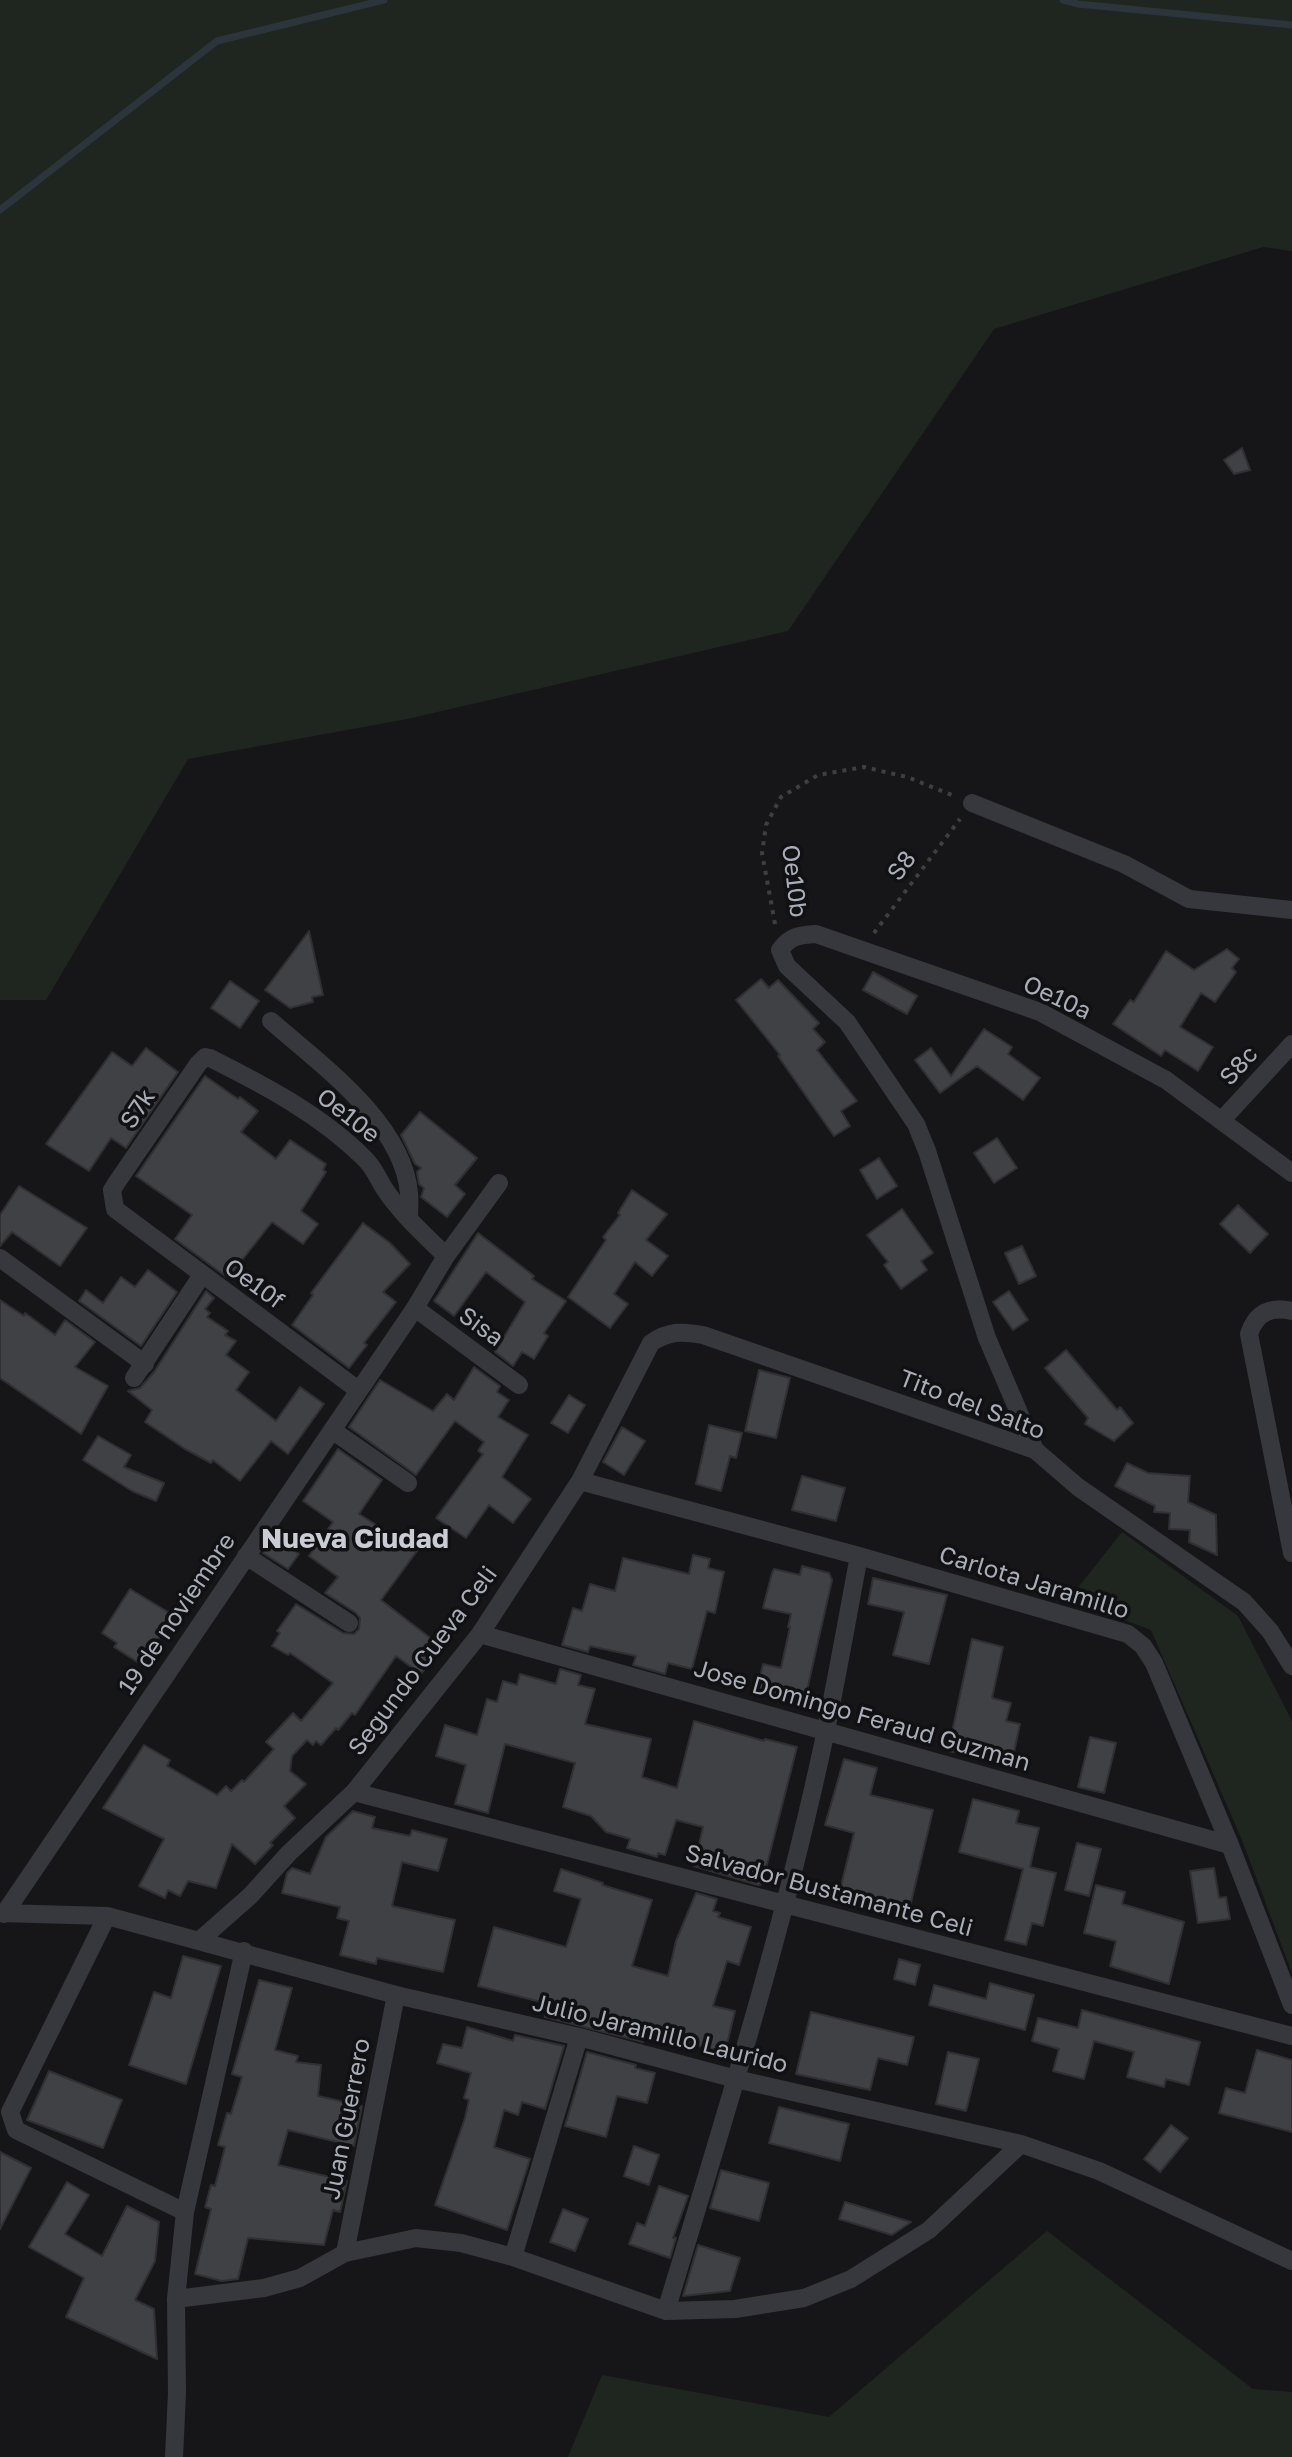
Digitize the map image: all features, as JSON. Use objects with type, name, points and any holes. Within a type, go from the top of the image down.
[{"type":"street","points":[[972,803],[1124,864],[1189,899],[1292,910]]},
{"type":"street","name":"Oe10a","points":[[780,950],[788,939],[816,934],[1040,1012],[1166,1080],[1292,1173]]},
{"type":"street","name":"Oe10b","points":[[780,950],[787,966],[847,1022],[916,1124],[987,1338],[1035,1450]]},
{"type":"street","points":[[271,1021],[346,1087],[379,1124],[403,1168],[409,1191],[409,1218]]},
{"type":"street","name":"S8c","points":[[1221,1121],[1292,1044]]},
{"type":"street","name":"S7k","points":[[122,1215],[115,1209],[112,1190],[198,1064],[205,1057],[210,1058],[233,1071]]},
{"type":"street","name":"Oe10e","points":[[233,1071],[310,1113],[362,1156],[409,1218],[446,1256]]},
{"type":"street","name":"19 de noviembre","points":[[2,1913],[415,1308],[446,1256],[499,1183]]},
{"type":"street","name":"Oe10f","points":[[122,1215],[358,1390]]},
{"type":"street","points":[[0,1258],[139,1371],[202,1275]]},
{"type":"street","name":"Sisa","points":[[415,1308],[519,1385]]},
{"type":"street","points":[[1292,1311],[1265,1312],[1253,1321],[1249,1334],[1292,1553]]},
{"type":"street","name":"Tito del Salto","points":[[662,1335],[676,1332],[703,1335],[1035,1450],[1078,1487],[1244,1602],[1270,1631],[1292,1666]]},
{"type":"street","name":"Segundo Cueva Celi","points":[[200,1940],[250,1896],[289,1853],[354,1792],[480,1634],[580,1481],[651,1343],[662,1335]]},
{"type":"street","points":[[332,1430],[408,1483]]},
{"type":"street","name":"Carlota Jaramillo","points":[[580,1481],[859,1556],[1128,1634],[1143,1646],[1154,1663],[1292,2005]]},
{"type":"street","points":[[246,1556],[349,1623]]},
{"type":"street","points":[[666,2311],[736,2079],[784,1905],[826,1731],[859,1556]]},
{"type":"street","name":"Jose Domingo Feraud Guzman","points":[[480,1634],[1230,1845]]},
{"type":"street","name":"Salvador Bustamante Celi","points":[[354,1792],[1292,2036]]},
{"type":"street","name":"Julio Jaramillo Laurido","points":[[2,1913],[107,1916],[396,1995],[579,2037],[736,2079],[1021,2144],[1099,2171],[1292,2261]]},
{"type":"street","points":[[107,1916],[10,2112],[12,2121],[16,2130],[185,2212]]},
{"type":"street","points":[[174,2457],[176,2299],[185,2212],[244,1951]]},
{"type":"street","name":"Juan Guerrero","points":[[345,2253],[396,1995]]},
{"type":"street","points":[[513,2257],[579,2037]]},
{"type":"street","points":[[176,2299],[264,2288],[300,2278],[345,2253],[416,2238],[461,2243],[513,2257],[666,2311],[735,2309],[804,2298],[851,2279],[929,2230],[1021,2144]]},
{"type":"path","name":"Oe10b","points":[[780,950],[762,853],[766,825],[781,797],[818,775],[864,767],[907,777],[972,803]]},
{"type":"path","name":"S8","points":[[860,951],[972,803]]},
{"type":"shaded area","points":[[0,0],[1292,0],[1292,251],[1263,247],[994,329],[788,631],[407,719],[188,759],[46,1000],[0,1000]]},
{"type":"shaded area","points":[[1122,1532],[1238,1616],[1292,1721],[1292,1973],[1242,1840],[1151,1630],[1069,1599]]},
{"type":"shaded area","points":[[1047,2231],[1253,2389],[1292,2392],[1292,2457],[568,2457],[602,2375],[829,2417]]},
{"type":"building","points":[[1242,448],[1250,470],[1234,474],[1224,460]]},
{"type":"building","points":[[309,931],[323,995],[312,997],[313,1002],[290,1008],[265,990]]},
{"type":"building","points":[[1227,949],[1239,959],[1232,968],[1236,972],[1215,1002],[1201,993],[1180,1027],[1213,1047],[1198,1071],[1165,1050],[1161,1056],[1113,1024],[1130,1000],[1134,1002],[1166,951],[1194,970]]},
{"type":"building","points":[[873,972],[917,996],[907,1014],[863,990]]},
{"type":"building","points":[[761,979],[769,988],[778,980],[819,1023],[813,1029],[825,1042],[817,1050],[857,1101],[841,1111],[850,1126],[834,1136],[780,1055],[736,1000]]},
{"type":"building","points":[[230,981],[259,1001],[240,1028],[211,1008]]},
{"type":"building","points":[[984,1029],[1012,1047],[1008,1054],[1040,1078],[1023,1100],[977,1066],[940,1093],[915,1060],[931,1048],[951,1076]]},
{"type":"building","points":[[146,1048],[178,1072],[126,1148],[111,1138],[89,1171],[46,1144],[112,1052],[132,1066]]},
{"type":"building","points":[[205,1076],[258,1111],[241,1132],[276,1159],[290,1140],[326,1164],[323,1170],[326,1172],[301,1211],[318,1224],[303,1244],[272,1222],[228,1278],[175,1239],[192,1215],[136,1176]]},
{"type":"building","points":[[420,1112],[477,1158],[455,1185],[465,1194],[447,1217],[421,1197],[424,1188],[419,1184],[417,1172],[421,1168],[415,1164],[401,1135]]},
{"type":"building","points":[[997,1138],[1017,1168],[994,1183],[974,1153]]},
{"type":"building","points":[[879,1158],[897,1186],[877,1199],[860,1170]]},
{"type":"building","points":[[19,1186],[87,1228],[60,1266],[12,1232],[0,1246],[0,1215]]},
{"type":"building","points":[[632,1190],[667,1214],[646,1240],[668,1256],[652,1276],[635,1262],[614,1294],[628,1304],[610,1328],[568,1297],[606,1240],[603,1237],[620,1215],[618,1213]]},
{"type":"building","points":[[1238,1205],[1268,1234],[1250,1253],[1220,1224]]},
{"type":"building","points":[[902,1209],[933,1253],[921,1261],[927,1270],[901,1289],[884,1265],[888,1262],[867,1235]]},
{"type":"building","points":[[363,1223],[390,1243],[410,1264],[383,1292],[396,1302],[349,1368],[292,1325],[313,1295],[311,1293]]},
{"type":"building","points":[[478,1233],[534,1276],[532,1279],[566,1301],[544,1333],[548,1336],[534,1359],[522,1352],[513,1366],[495,1352],[525,1302],[486,1272],[454,1316],[434,1301]]},
{"type":"building","points":[[1022,1246],[1036,1276],[1019,1284],[1005,1253]]},
{"type":"building","points":[[148,1270],[177,1292],[141,1346],[79,1301],[86,1290],[103,1303],[121,1277],[135,1287]]},
{"type":"building","points":[[206,1291],[214,1298],[205,1309],[210,1313],[207,1317],[228,1331],[225,1335],[236,1341],[226,1355],[249,1372],[236,1390],[276,1421],[300,1387],[324,1404],[288,1454],[271,1441],[240,1481],[213,1460],[211,1463],[185,1449],[145,1422],[152,1410],[128,1391],[140,1388],[154,1372]]},
{"type":"building","points":[[1009,1291],[1028,1320],[1013,1330],[993,1302]]},
{"type":"building","points":[[0,1300],[24,1316],[25,1313],[55,1335],[65,1320],[95,1342],[75,1367],[108,1386],[81,1434],[0,1378]]},
{"type":"building","points":[[1066,1350],[1117,1410],[1120,1407],[1133,1423],[1114,1441],[1085,1424],[1088,1418],[1045,1368]]},
{"type":"building","points":[[474,1367],[500,1386],[497,1392],[509,1400],[498,1417],[528,1435],[502,1477],[531,1499],[513,1523],[489,1505],[466,1538],[436,1518],[483,1454],[478,1451],[484,1442],[455,1421],[416,1475],[349,1427],[380,1380],[433,1411],[447,1394],[454,1400]]},
{"type":"building","points":[[759,1370],[790,1378],[776,1438],[745,1431]]},
{"type":"building","points":[[569,1395],[585,1405],[568,1433],[551,1423]]},
{"type":"building","points":[[709,1425],[742,1433],[736,1458],[730,1456],[721,1491],[696,1484]]},
{"type":"building","points":[[622,1427],[645,1441],[624,1475],[603,1462]]},
{"type":"building","points":[[98,1436],[131,1455],[124,1467],[164,1483],[156,1501],[132,1491],[83,1460]]},
{"type":"building","points":[[338,1449],[382,1480],[359,1514],[417,1551],[381,1600],[442,1647],[421,1674],[396,1656],[355,1715],[352,1713],[321,1745],[316,1741],[313,1745],[307,1740],[292,1756],[290,1771],[306,1784],[284,1806],[295,1818],[270,1843],[273,1845],[255,1864],[232,1844],[216,1888],[188,1881],[180,1896],[168,1890],[165,1898],[139,1886],[164,1839],[103,1808],[144,1745],[170,1760],[167,1766],[217,1795],[226,1786],[231,1791],[242,1780],[244,1782],[274,1749],[266,1742],[293,1713],[301,1721],[333,1683],[290,1653],[288,1655],[272,1646],[280,1633],[277,1631],[296,1604],[343,1633],[354,1634],[359,1629],[360,1618],[356,1613],[325,1593],[338,1577],[309,1556],[333,1522],[303,1501]]},
{"type":"building","points":[[1127,1463],[1148,1473],[1190,1476],[1188,1502],[1216,1515],[1217,1555],[1189,1542],[1190,1530],[1169,1529],[1170,1513],[1154,1512],[1155,1506],[1115,1486]]},
{"type":"building","points":[[802,1476],[845,1488],[836,1521],[792,1510]]},
{"type":"building","points":[[274,1537],[299,1554],[288,1569],[263,1553]]},
{"type":"building","points":[[693,1555],[710,1559],[708,1568],[724,1572],[715,1613],[707,1611],[692,1669],[668,1663],[665,1674],[633,1665],[636,1656],[590,1646],[588,1652],[562,1645],[573,1608],[582,1611],[590,1584],[615,1591],[623,1558],[689,1574]]},
{"type":"building","points":[[802,1566],[829,1573],[832,1580],[805,1699],[757,1689],[763,1664],[781,1668],[790,1627],[791,1614],[763,1608],[772,1573],[774,1569],[800,1575]]},
{"type":"building","points":[[873,1578],[947,1595],[929,1664],[893,1655],[904,1612],[868,1604]]},
{"type":"building","points":[[130,1589],[173,1615],[142,1665],[114,1647],[117,1643],[102,1633]]},
{"type":"building","points":[[972,1639],[1003,1647],[992,1698],[1011,1703],[1006,1721],[1020,1724],[1013,1757],[981,1750],[980,1757],[948,1751]]},
{"type":"building","points":[[560,1669],[581,1675],[578,1685],[595,1689],[585,1724],[651,1739],[642,1777],[677,1788],[694,1721],[797,1747],[762,1884],[694,1866],[703,1827],[676,1820],[665,1855],[658,1853],[657,1857],[627,1848],[630,1839],[606,1832],[591,1816],[563,1807],[575,1763],[505,1744],[488,1813],[455,1804],[466,1765],[436,1756],[445,1725],[477,1735],[487,1699],[497,1702],[503,1681],[517,1685],[520,1674],[556,1684]]},
{"type":"building","points":[[1090,1737],[1116,1743],[1104,1793],[1078,1787]]},
{"type":"building","points":[[844,1759],[877,1768],[870,1795],[933,1810],[909,1911],[839,1894],[854,1833],[825,1825]]},
{"type":"building","points":[[973,1799],[1019,1811],[1016,1823],[1039,1828],[1030,1867],[1056,1873],[1043,1926],[1032,1923],[1026,1945],[1005,1940],[1023,1869],[959,1852]]},
{"type":"building","points":[[353,1811],[375,1817],[372,1828],[410,1836],[412,1830],[447,1839],[438,1871],[402,1862],[392,1906],[455,1920],[443,1972],[377,1958],[376,1964],[340,1955],[349,1921],[337,1918],[340,1907],[282,1893],[287,1873],[292,1868],[310,1874],[326,1837]]},
{"type":"building","points":[[1077,1843],[1101,1849],[1089,1896],[1065,1890]]},
{"type":"building","points":[[1214,1868],[1219,1898],[1226,1897],[1230,1919],[1198,1923],[1190,1871]]},
{"type":"building","points":[[561,1869],[652,1900],[632,1966],[668,1976],[676,1941],[696,1893],[717,1899],[713,1911],[720,1913],[718,1917],[751,1927],[739,1965],[727,1961],[713,2006],[735,2011],[725,2052],[645,2033],[643,2042],[545,2017],[549,2004],[478,1986],[494,1927],[566,1947],[581,1899],[554,1891]]},
{"type":"building","points":[[1096,1885],[1125,1892],[1122,1904],[1184,1922],[1169,1984],[1110,1966],[1116,1941],[1084,1933]]},
{"type":"building","points":[[183,1956],[221,1966],[186,2084],[129,2065],[154,1992],[171,1998]]},
{"type":"building","points":[[899,1959],[920,1965],[915,1985],[894,1979]]},
{"type":"building","points":[[259,1980],[292,1988],[275,2050],[298,2056],[296,2062],[321,2065],[318,2096],[362,2106],[354,2146],[288,2130],[278,2165],[347,2181],[340,2212],[333,2210],[324,2245],[248,2238],[238,2279],[222,2281],[195,2274],[211,2209],[205,2207],[211,2185],[215,2186],[225,2147],[218,2145],[242,2077],[232,2074]]},
{"type":"building","points":[[990,1983],[1034,1995],[1025,2030],[929,2005],[934,1985],[986,1999]]},
{"type":"building","points":[[1082,2010],[1200,2042],[1189,2085],[1166,2079],[1164,2087],[1127,2077],[1134,2052],[1094,2041],[1084,2079],[1053,2071],[1059,2049],[1032,2041],[1038,2018],[1078,2028]]},
{"type":"building","points":[[811,2012],[914,2037],[907,2065],[878,2058],[870,2090],[796,2074]]},
{"type":"building","points":[[467,2027],[513,2041],[515,2035],[564,2046],[545,2109],[522,2102],[518,2115],[504,2110],[494,2147],[530,2159],[507,2230],[435,2205],[465,2118],[469,2100],[464,2098],[471,2073],[437,2063],[443,2044],[462,2048]]},
{"type":"building","points":[[1257,2050],[1292,2060],[1292,2132],[1219,2113],[1226,2088],[1245,2093]]},
{"type":"building","points":[[587,2052],[655,2073],[647,2103],[617,2096],[606,2137],[565,2126]]},
{"type":"building","points":[[948,2052],[979,2059],[966,2111],[936,2104]]},
{"type":"building","points":[[49,2071],[122,2100],[103,2148],[27,2120]]},
{"type":"building","points":[[779,2107],[849,2124],[840,2161],[769,2143]]},
{"type":"building","points":[[1171,2125],[1188,2138],[1160,2172],[1144,2159]]},
{"type":"building","points":[[634,2146],[659,2155],[649,2185],[624,2176]]},
{"type":"building","points":[[0,2152],[31,2168],[0,2229]]},
{"type":"building","points":[[721,2170],[769,2183],[759,2221],[710,2208]]},
{"type":"building","points":[[67,2182],[89,2195],[65,2234],[102,2256],[127,2206],[159,2222],[155,2261],[135,2300],[154,2309],[157,2359],[66,2317],[84,2278],[29,2247]]},
{"type":"building","points":[[659,2186],[688,2196],[673,2238],[676,2238],[670,2258],[629,2244],[637,2223],[645,2226]]},
{"type":"building","points":[[845,2202],[911,2222],[892,2235],[839,2219]]},
{"type":"building","points":[[563,2209],[588,2219],[575,2251],[550,2242]]},
{"type":"building","points":[[698,2245],[740,2258],[730,2291],[683,2296]]},
{"type":"waterway","points":[[0,210],[217,41],[384,0]]},
{"type":"waterway","points":[[1063,0],[1292,25]]},
{"type":"district","name":"Nueva Ciudad","points":[[355,1539]]}]
